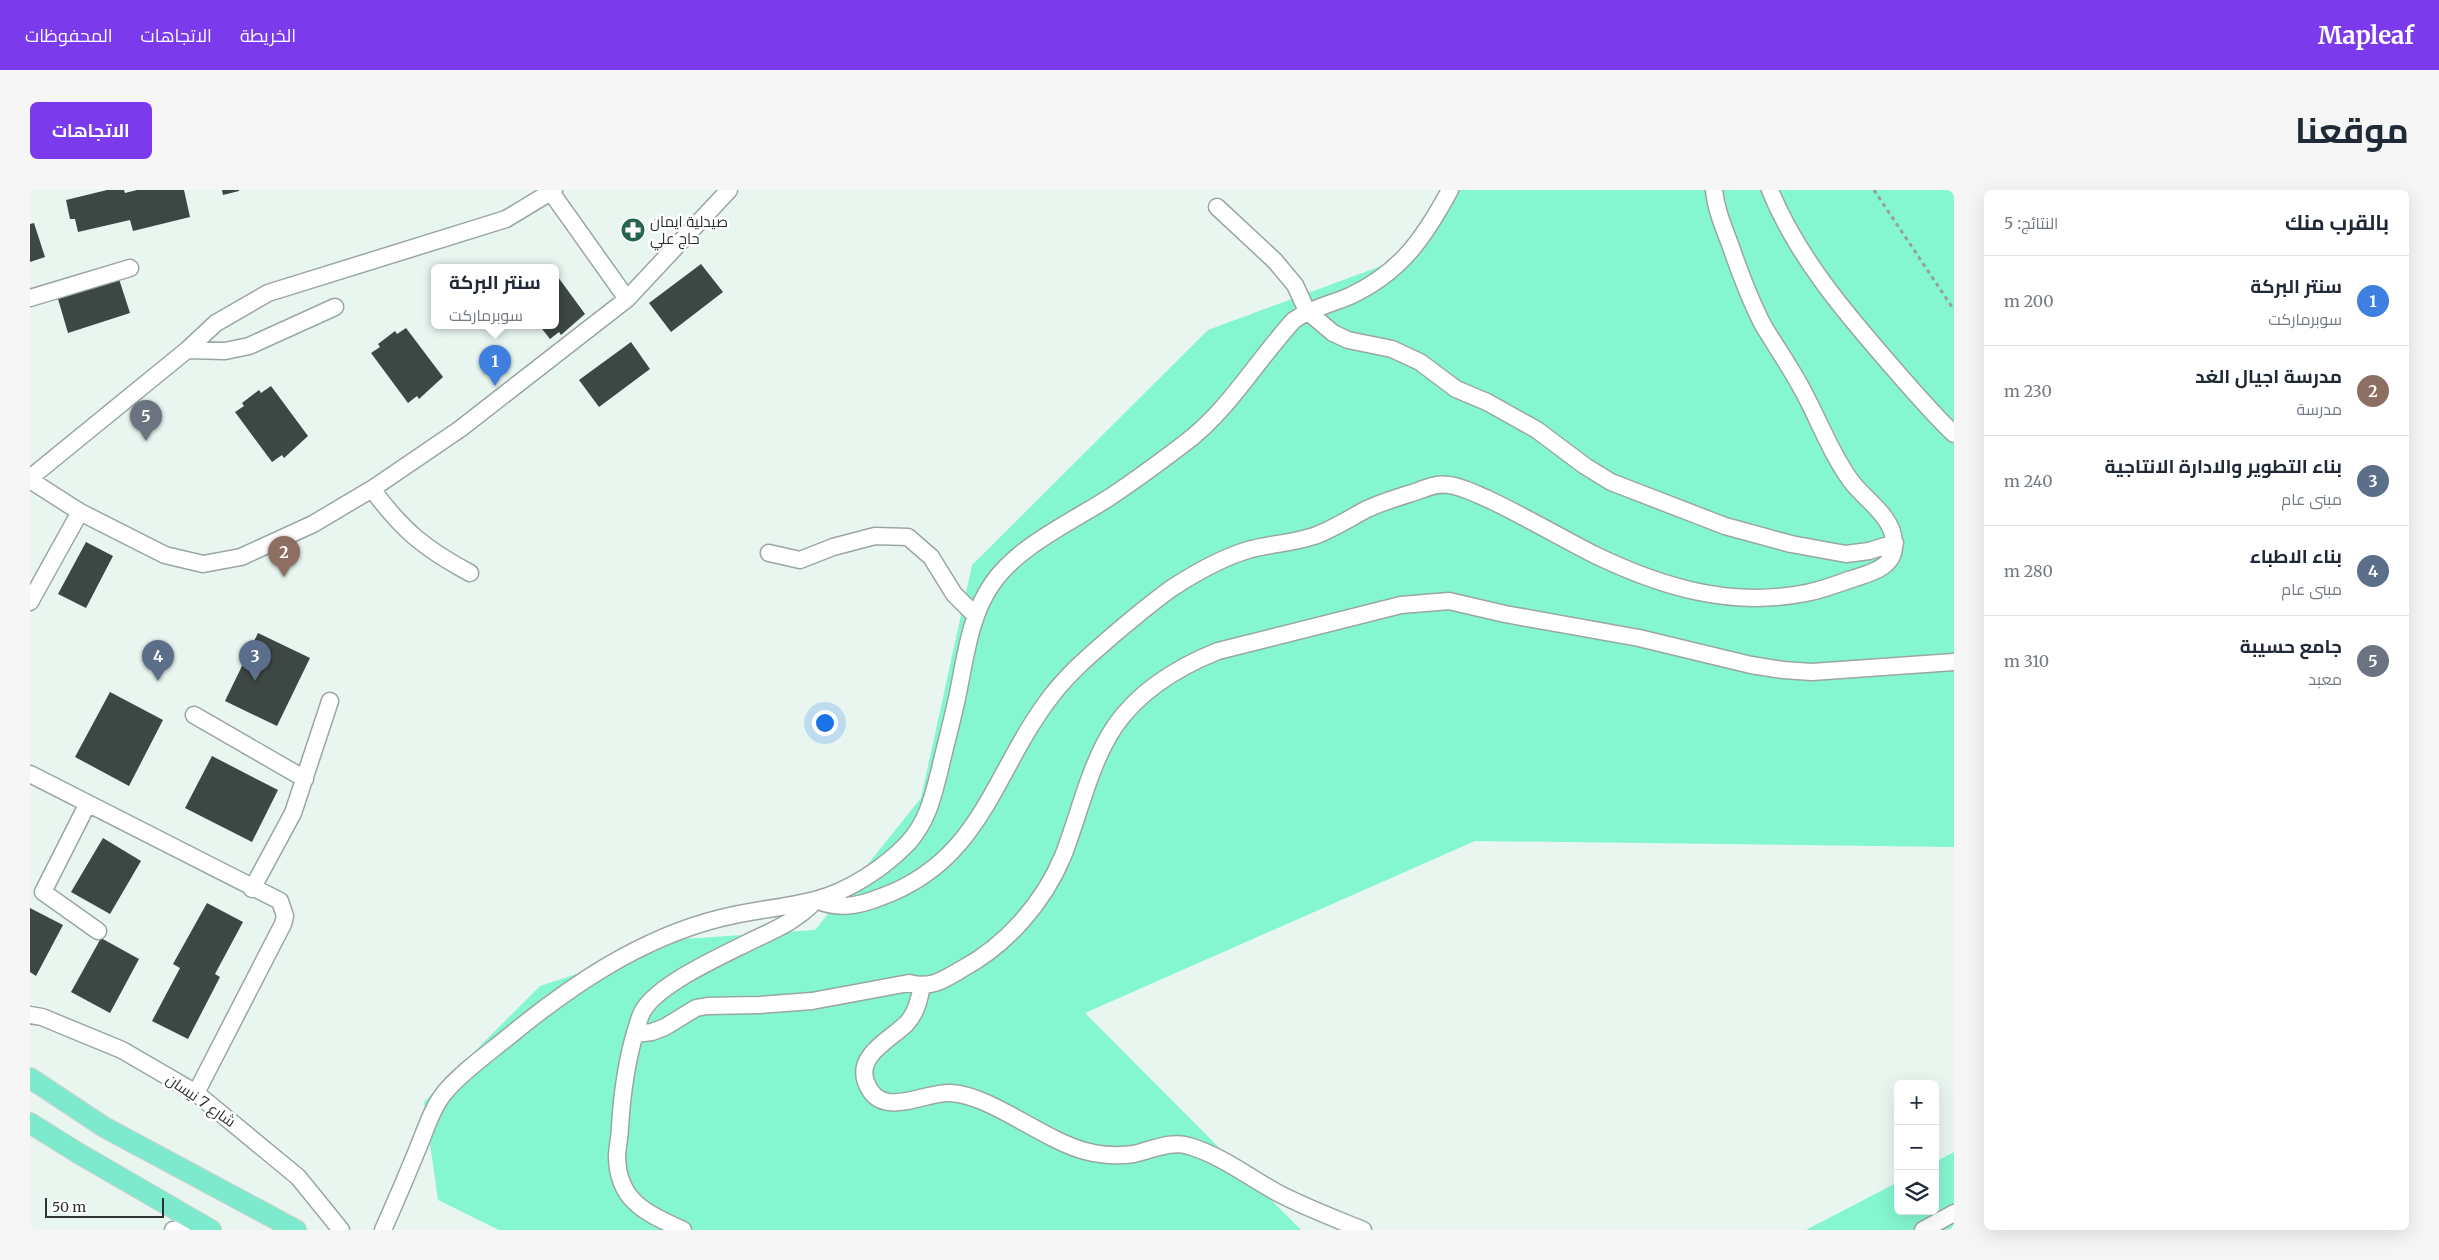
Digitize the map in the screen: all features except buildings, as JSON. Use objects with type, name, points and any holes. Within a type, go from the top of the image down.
[{"type":"main road","points":[[30,1078],[104,1127],[296,1230]]},
{"type":"main road","points":[[30,1122],[78,1153],[209,1228]]},
{"type":"street","points":[[627,299],[553,191],[506,219],[268,293],[216,323],[187,350],[30,479],[80,512],[165,555],[203,564],[241,558],[313,524],[372,489],[460,429],[627,299],[730,190]]},
{"type":"street","points":[[383,1230],[424,1131],[436,1106],[446,1092],[492,1050],[579,981],[606,966],[695,926],[734,915],[816,900],[844,890],[894,856],[922,826],[933,798],[957,699],[964,657],[976,616],[991,584],[1014,561],[1055,530],[1109,498],[1180,447],[1208,424],[1280,335],[1307,311],[1337,302],[1358,292],[1391,271],[1414,249],[1450,190]]},
{"type":"street","points":[[816,900],[830,906],[847,907],[871,901],[920,880],[942,862],[962,841],[982,814],[1033,722],[1050,697],[1074,668],[1145,607],[1174,587],[1226,558],[1246,551],[1313,536],[1332,529],[1372,507],[1434,486],[1446,484],[1458,487],[1506,508],[1622,568],[1663,584],[1696,592],[1730,596],[1779,596],[1808,593],[1861,576],[1886,565],[1892,557],[1895,543],[1886,521],[1852,482],[1841,465],[1804,392],[1764,326],[1737,266],[1715,203],[1714,190]]},
{"type":"street","points":[[1770,190],[1783,223],[1837,299],[1874,345],[1939,420],[1954,434]]},
{"type":"street","points":[[1218,207],[1286,274],[1307,311],[1333,333],[1348,340],[1392,349],[1420,362],[1456,389],[1487,402],[1537,430],[1585,466],[1611,482],[1725,526],[1821,550],[1846,554],[1869,551],[1895,543]]},
{"type":"street","points":[[30,298],[130,268]]},
{"type":"street","points":[[187,350],[225,351],[249,346],[335,308]]},
{"type":"street","points":[[372,489],[392,518],[433,553],[470,573]]},
{"type":"street","points":[[30,602],[80,512]]},
{"type":"street","points":[[769,553],[800,560],[833,547],[875,536],[908,537],[931,557],[954,594],[976,616]]},
{"type":"street","points":[[635,1034],[652,1032],[665,1027],[686,1013],[707,1006],[760,1005],[812,1001],[902,984],[922,986],[938,982],[993,951],[1009,936],[1050,882],[1063,856],[1094,770],[1116,726],[1146,692],[1166,677],[1192,662],[1218,651],[1401,605],[1449,601],[1505,614],[1639,638],[1751,665],[1784,670],[1812,672],[1954,662]]},
{"type":"street","points":[[252,889],[284,830],[305,779],[330,701]]},
{"type":"street","points":[[194,715],[305,779]]},
{"type":"street","points":[[30,774],[252,889],[280,901],[285,916],[196,1094]]},
{"type":"street","points":[[87,805],[43,892],[98,931]]},
{"type":"street","points":[[683,1230],[653,1216],[632,1201],[623,1188],[619,1174],[617,1155],[626,1068],[639,1018],[652,999],[693,972],[787,925],[805,912],[816,900]]},
{"type":"street","points":[[922,986],[915,1012],[906,1024],[881,1044],[870,1056],[864,1067],[865,1079],[870,1090],[880,1099],[893,1103],[905,1103],[938,1093],[959,1095],[986,1104],[1066,1144],[1085,1151],[1102,1154],[1133,1154],[1165,1145],[1188,1145],[1287,1197],[1363,1230]]},
{"type":"street","name":"شارع 7 نيسان","points":[[30,1014],[42,1017],[122,1050],[196,1094],[298,1176],[341,1230]]},
{"type":"street","points":[[1923,1230],[1954,1213]]},
{"type":"street","points":[[174,1230],[209,1228]]},
{"type":"path","points":[[1874,190],[1954,310]]},
{"type":"green space","points":[[1453,190],[1954,190],[1954,847],[1475,841],[1085,1013],[1301,1230],[499,1230],[438,1200],[424,1102],[540,986],[683,939],[815,930],[921,798],[972,565],[1208,330],[1422,251]]},
{"type":"green space","points":[[1954,1152],[1954,1230],[1806,1230],[1894,1184],[1894,1215],[1939,1215],[1939,1160]]},
{"type":"place","name":"صيدلية ايمان حاج علي","points":[[633,230]]},
{"type":"place","name":"سنتر البركة","points":[[495,386]]},
{"type":"place","name":"جامع حسيبة","points":[[146,441]]},
{"type":"place","name":"مدرسة اجيال الغد","points":[[284,577]]},
{"type":"place","name":"بناء الاطباء","points":[[158,681]]},
{"type":"place","name":"بناء التطوير والادارة الانتاجية","points":[[255,681]]}]
